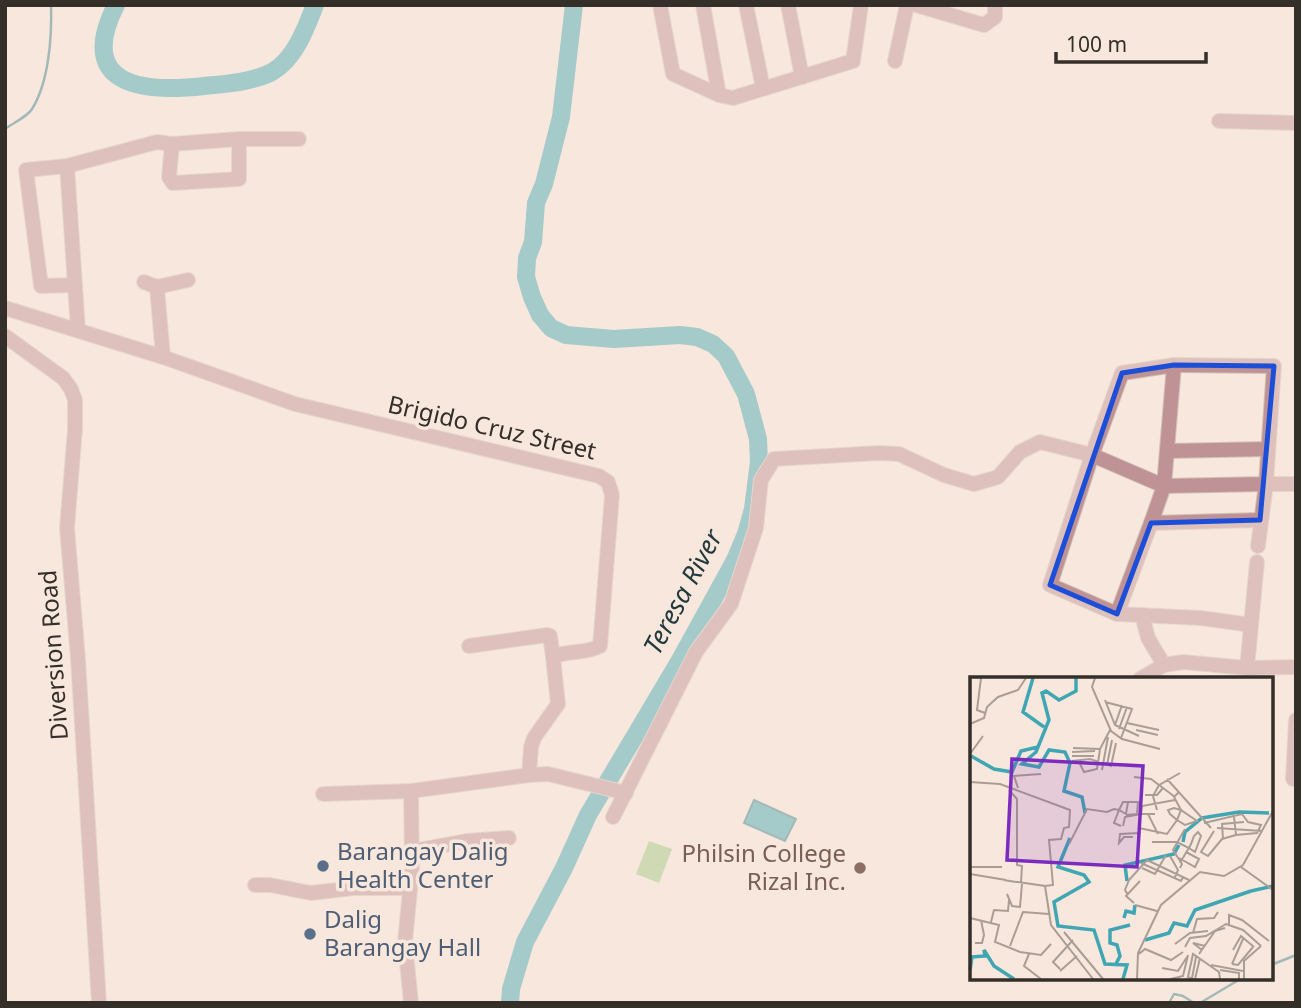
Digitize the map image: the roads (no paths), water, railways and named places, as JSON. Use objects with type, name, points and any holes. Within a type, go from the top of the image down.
[{"type":"street","points":[[660,5],[673,74],[719,95],[733,98],[853,61],[861,5]]},
{"type":"street","points":[[703,5],[719,95]]},
{"type":"street","points":[[746,5],[763,89]]},
{"type":"street","points":[[788,5],[802,77]]},
{"type":"street","points":[[895,61],[908,5]]},
{"type":"street","points":[[916,5],[951,11],[984,25],[995,17],[995,5]]},
{"type":"street","points":[[1219,121],[1296,123]]},
{"type":"street","points":[[75,285],[41,286],[26,170],[67,166],[157,142],[172,144],[239,139],[299,139]]},
{"type":"street","points":[[172,144],[169,177],[173,183],[239,179],[239,139]]},
{"type":"street","points":[[67,166],[78,330]]},
{"type":"street","points":[[163,357],[150,285],[188,280]]},
{"type":"street","name":"Brigido Cruz Street","points":[[6,305],[295,404],[599,475],[608,482],[612,495],[600,646],[553,657]]},
{"type":"street","name":"Diversion Road","points":[[5,336],[63,378],[75,400],[67,528],[78,659],[99,1003]]},
{"type":"street","points":[[1117,614],[1164,486],[1174,365]]},
{"type":"street","points":[[1251,625],[1201,618],[1117,614],[1050,586],[1091,455],[1122,373],[1174,365],[1274,366],[1266,484],[1258,546]]},
{"type":"street","points":[[613,817],[620,792],[696,652],[731,604],[756,528],[761,480],[774,459],[899,454],[944,475],[974,484],[998,477],[1020,452],[1040,442],[1091,455],[1164,486],[1296,484]]},
{"type":"street","points":[[1167,451],[1268,449]]},
{"type":"street","points":[[1151,523],[1260,520]]},
{"type":"street","points":[[1247,668],[1257,562]]},
{"type":"street","points":[[1142,615],[1148,638],[1164,665]]},
{"type":"street","points":[[469,646],[550,635],[558,704],[534,738],[529,775]]},
{"type":"street","points":[[1143,677],[1164,665],[1183,662],[1247,668],[1296,667]]},
{"type":"street","points":[[1296,720],[1293,779],[1296,779]]},
{"type":"street","points":[[323,794],[411,791],[548,774],[620,792]]},
{"type":"street","points":[[411,791],[413,850],[405,942],[411,1003]]},
{"type":"street","points":[[413,850],[467,841],[509,838]]},
{"type":"street","points":[[254,885],[270,885],[311,893],[354,888],[410,888]]},
{"type":"water","points":[[754,800],[796,819],[785,841],[744,823]]},
{"type":"waterway","points":[[5,129],[30,112],[38,98],[48,58],[51,5]]},
{"type":"waterway","name":"Teresa River","points":[[116,5],[106,32],[104,53],[110,68],[122,79],[159,88],[239,82],[272,72],[293,51],[304,33],[315,5]]},
{"type":"waterway","name":"Teresa River","points":[[510,1003],[511,989],[525,942],[588,815],[680,660],[735,560],[753,509],[759,462],[758,439],[746,394],[726,356],[713,344],[697,337],[680,335],[614,339],[566,335],[551,328],[540,315],[532,297],[526,277],[527,258],[533,242],[536,203],[544,184],[561,117],[574,5]]},
{"type":"waterway","points":[[1273,964],[1296,955]]},
{"type":"waterway","points":[[1200,1003],[1239,980]]},
{"type":"waterway","points":[[1169,1003],[1174,994],[1194,1003]]},
{"type":"place","name":"Barangay Dalig Health Center","points":[[323,866]]},
{"type":"place","name":"Philsin College Rizal Inc.","points":[[860,868]]},
{"type":"place","name":"Dalig Barangay Hall","points":[[310,934]]}]
